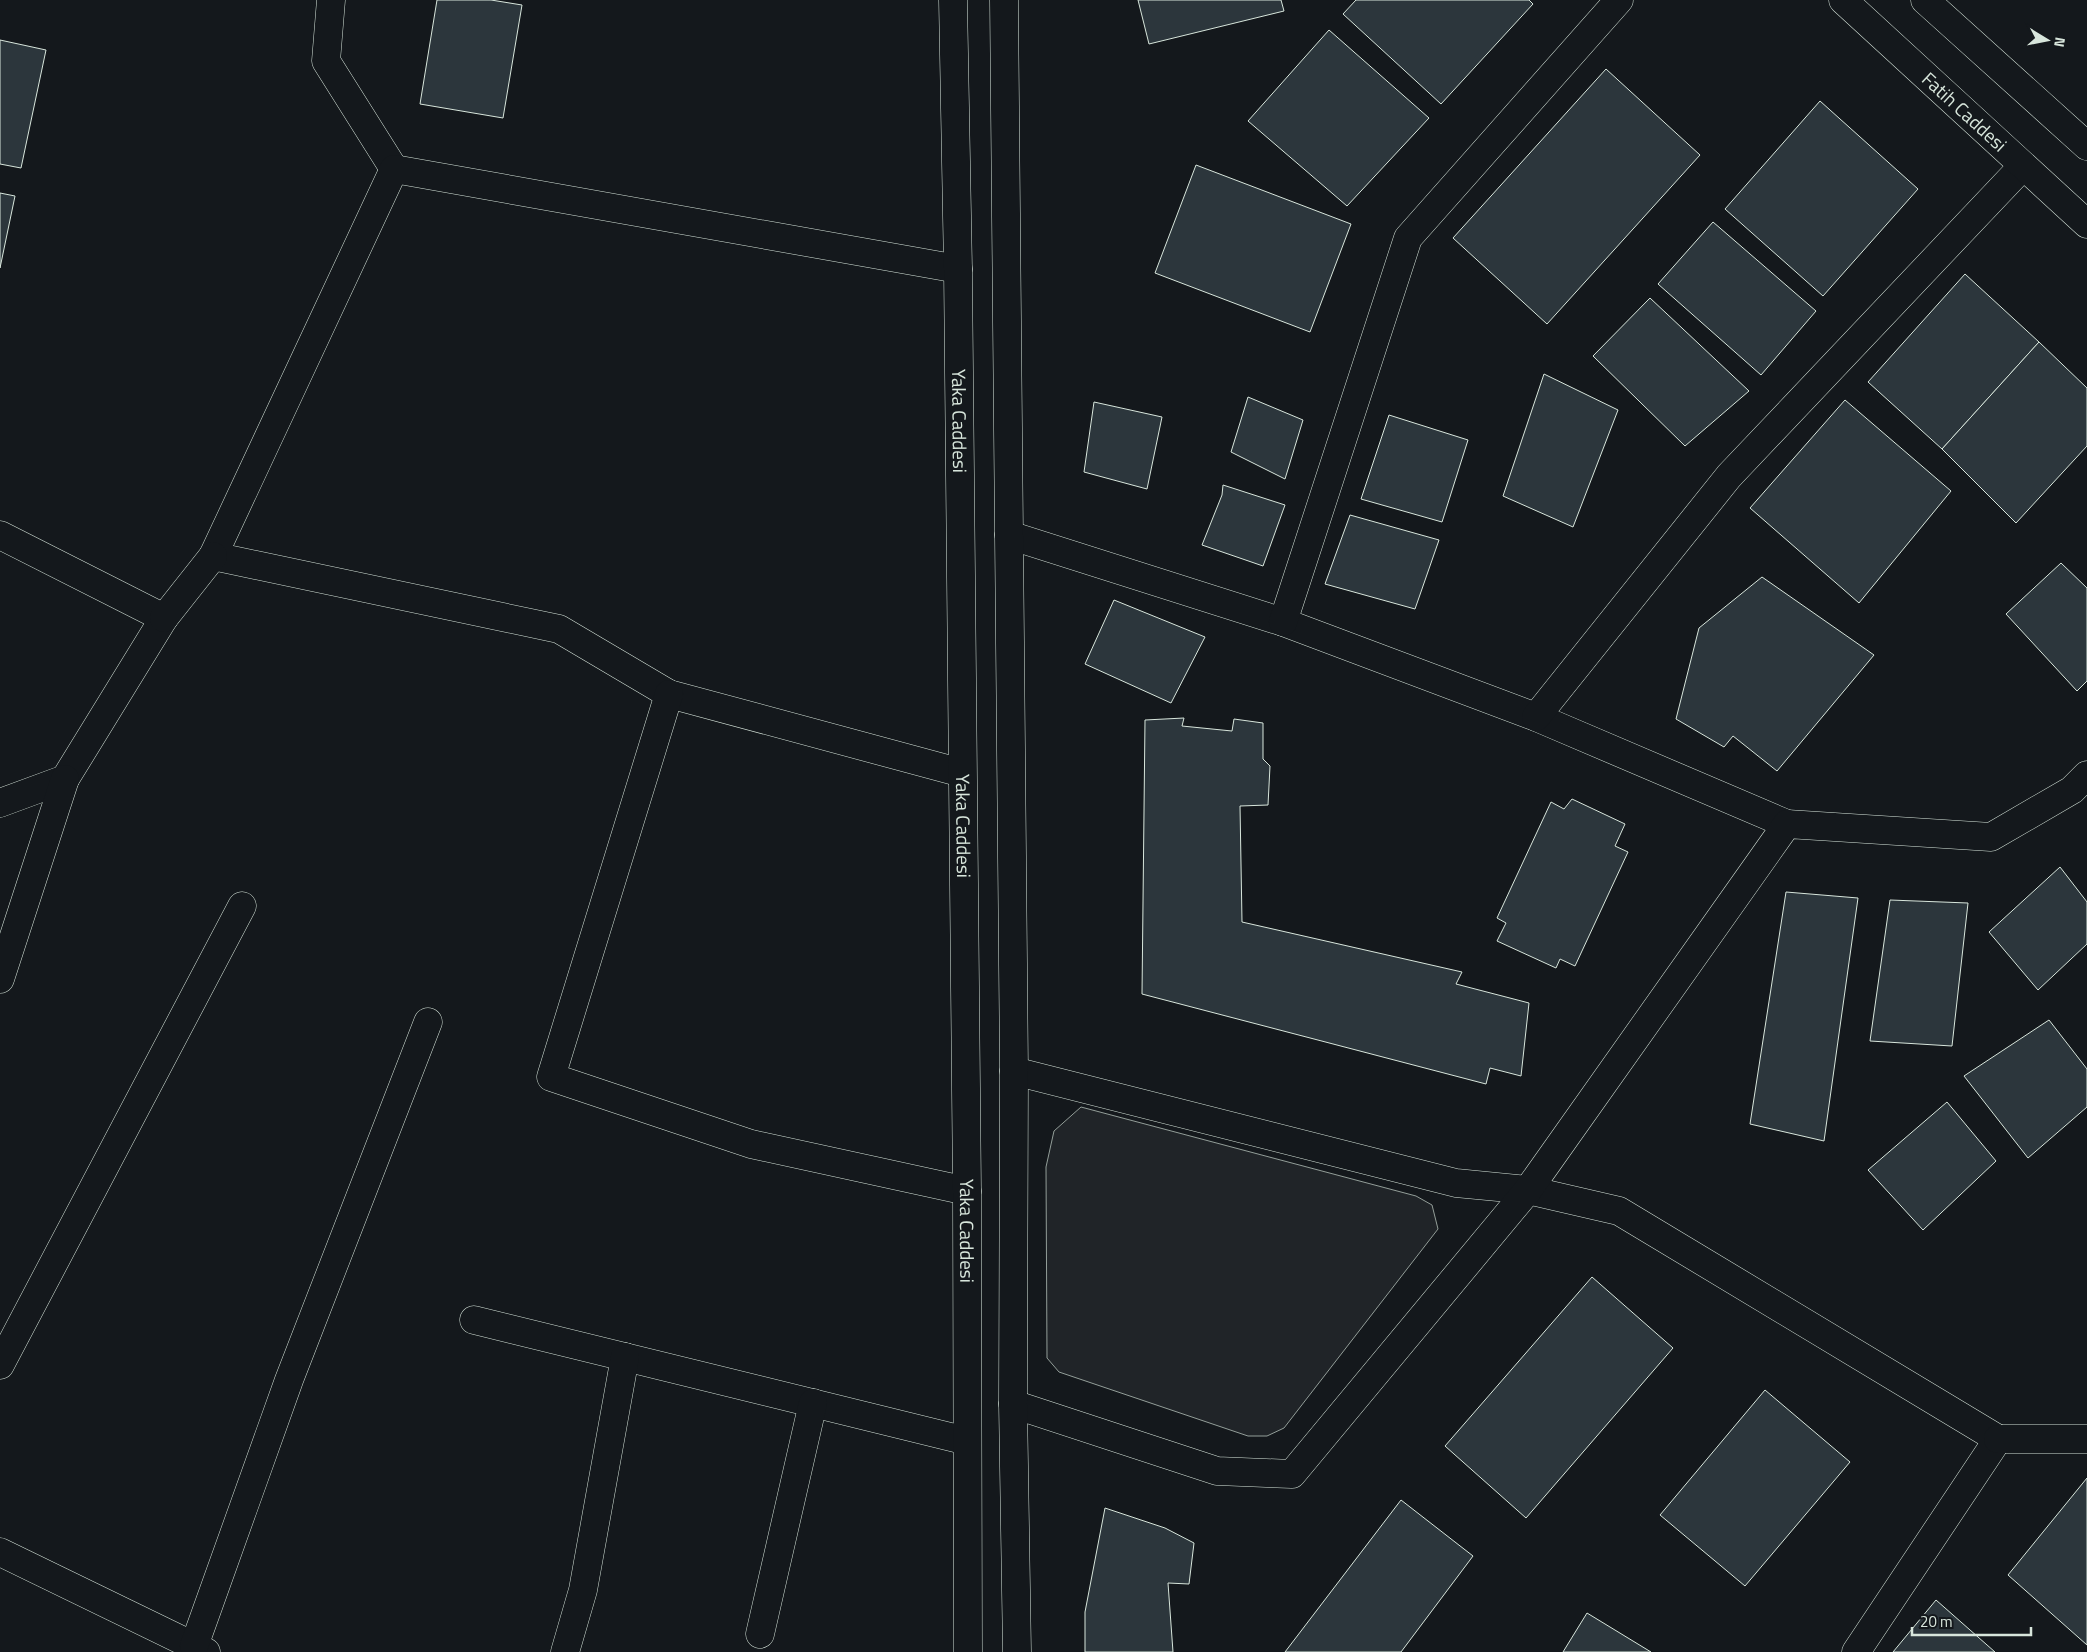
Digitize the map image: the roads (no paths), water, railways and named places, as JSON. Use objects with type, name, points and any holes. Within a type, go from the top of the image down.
[{"type":"street","points":[[332,0],[326,61],[394,169],[958,269]]},
{"type":"street","name":"Yaka Caddesi","points":[[953,0],[958,269],[967,1191],[968,1652]]},
{"type":"street","points":[[1004,0],[1014,1070],[1013,1404],[1017,1652]]},
{"type":"street","points":[[1283,622],[1408,238],[1618,0]]},
{"type":"street","name":"Fatih Caddesi","points":[[1843,0],[2087,224]]},
{"type":"street","points":[[1925,0],[2087,146]]},
{"type":"street","points":[[1536,717],[1729,476],[2023,166]]},
{"type":"street","points":[[0,979],[64,779],[164,618],[213,556],[394,169]]},
{"type":"street","points":[[0,535],[164,618]]},
{"type":"street","points":[[1009,535],[1283,622],[1536,717],[1787,824],[1991,837],[2072,790],[2087,775]]},
{"type":"street","points":[[213,556],[559,629],[670,694],[962,773]]},
{"type":"street","points":[[670,694],[551,1077],[751,1144],[967,1191]]},
{"type":"street","points":[[0,803],[64,779]]},
{"type":"street","points":[[1013,1404],[1217,1470],[1292,1474],[1528,1190],[1787,824]]},
{"type":"street","points":[[0,1365],[242,906]]},
{"type":"street","points":[[0,1552],[200,1649],[289,1380],[428,1022]]},
{"type":"street","points":[[1014,1070],[1456,1183],[1528,1190],[1619,1211],[1998,1439],[2087,1439]]},
{"type":"street","points":[[474,1320],[967,1441]]},
{"type":"street","points":[[565,1652],[583,1590],[625,1356]]},
{"type":"street","points":[[760,1634],[813,1403]]},
{"type":"street","points":[[1856,1652],[1998,1439]]}]
